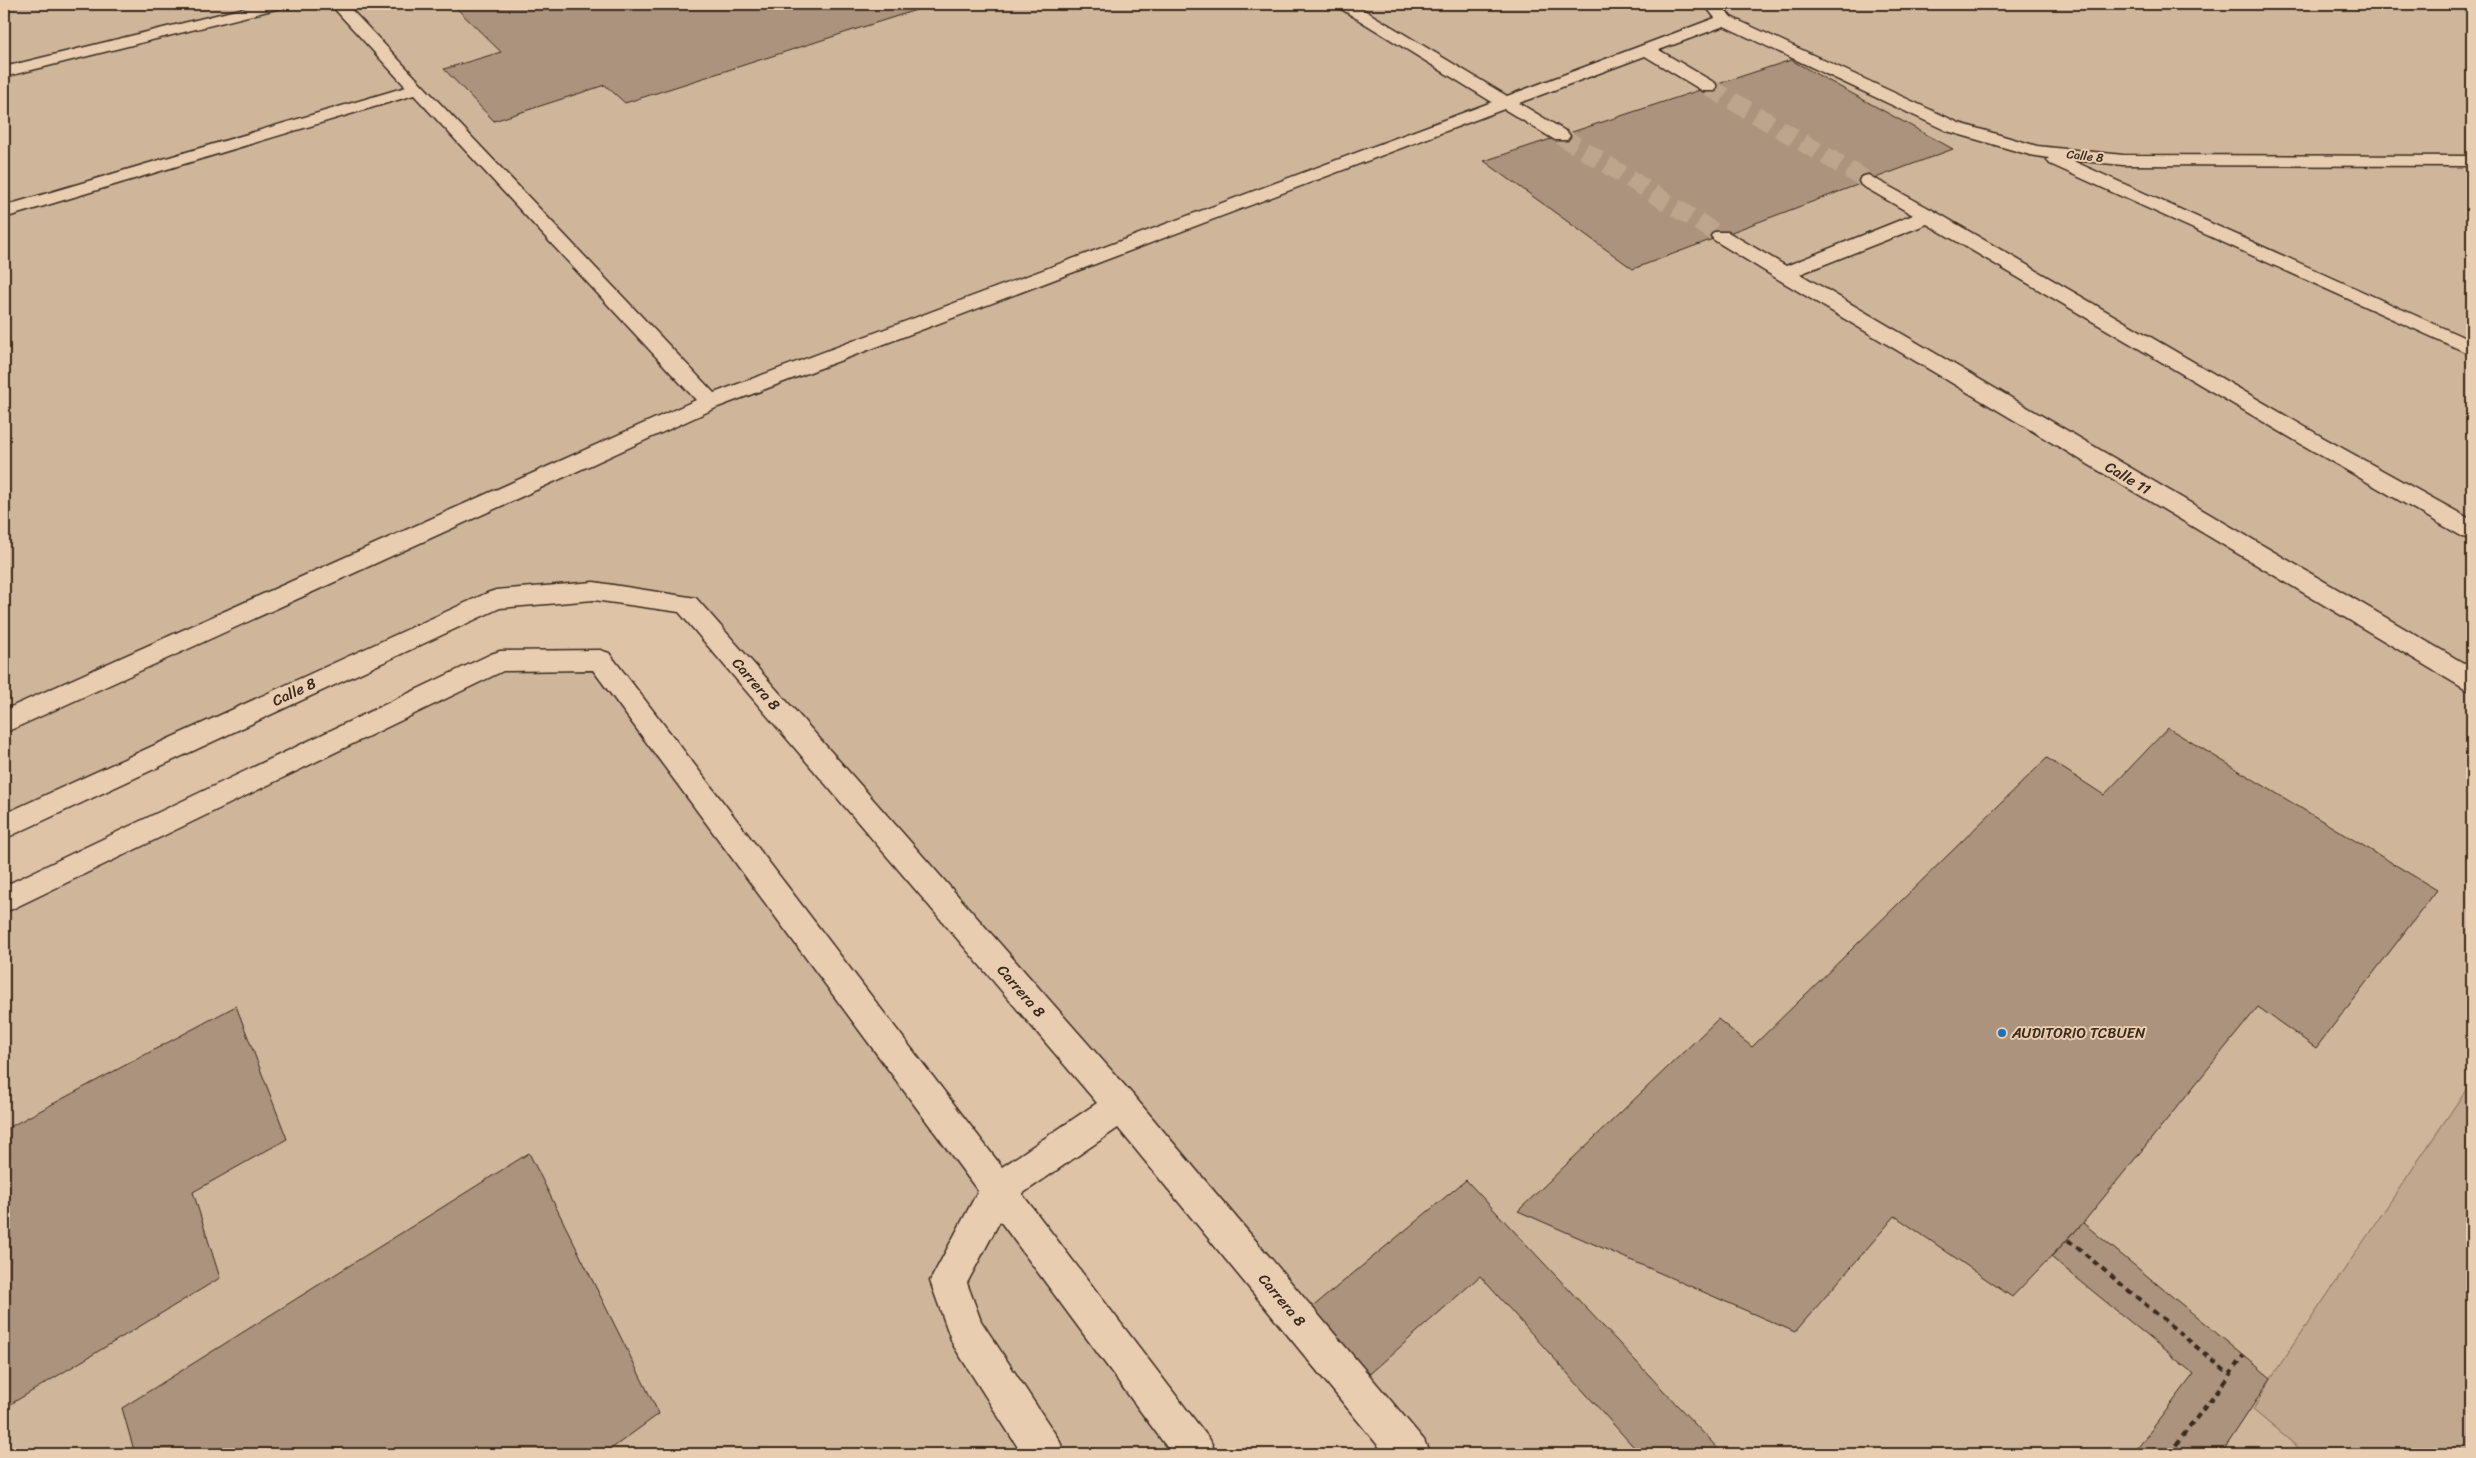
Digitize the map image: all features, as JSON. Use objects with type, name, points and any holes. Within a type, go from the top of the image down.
[{"type":"street","points":[[4,72],[279,4]]},
{"type":"street","points":[[338,4],[710,402]]},
{"type":"street","points":[[1343,4],[1560,136]]},
{"type":"street","points":[[4,722],[710,402],[1725,20],[1712,4]]},
{"type":"street","name":"Calle 8","points":[[1725,20],[1953,127],[2036,151],[2123,160],[2472,162]]},
{"type":"street","points":[[1645,49],[1709,87]]},
{"type":"street","points":[[4,212],[416,89]]},
{"type":"street","points":[[2036,151],[2472,349]]},
{"type":"street","points":[[1868,181],[2316,443],[2472,531]]},
{"type":"street","points":[[1784,274],[1929,216]]},
{"type":"street","name":"Calle 11","points":[[1721,236],[2472,681]]},
{"type":"street","name":"Calle 8","points":[[4,826],[496,599],[594,591]]},
{"type":"street","name":"Carrera 8","points":[[594,591],[687,604],[1121,1106],[1410,1454]]},
{"type":"street","points":[[4,900],[500,661],[600,660],[1196,1454]]},
{"type":"street","points":[[1045,1454],[966,1332],[948,1281],[997,1191],[1121,1106]]},
{"type":"path","points":[[2068,1240],[2229,1374]]},
{"type":"path","points":[[2169,1454],[2244,1356]]},
{"type":"shaded area","points":[[4,4],[2472,4],[2472,1454],[1410,1454],[687,604],[594,591],[496,599],[4,827]]},
{"type":"shaded area","points":[[600,660],[1196,1454],[4,1454],[4,900],[500,661]]},
{"type":"shaded area","points":[[2472,1081],[2472,1454],[2306,1454],[2253,1410],[2271,1378]]},
{"type":"building","points":[[452,4],[935,4],[625,103],[605,85],[494,121],[444,69],[501,52]]},
{"type":"building","points":[[1791,60],[1953,149],[1633,269],[1484,161]]},
{"type":"building","name":"AUDITORIO TCBUEN","points":[[2168,728],[2437,890],[2316,1048],[2258,1007],[2083,1223],[2012,1297],[1895,1216],[1795,1332],[1518,1211],[1718,1019],[1752,1047],[2047,758],[2104,795]]},
{"type":"building","points":[[236,1006],[287,1139],[193,1192],[220,1278],[4,1408],[4,1198],[6,1197],[4,1186],[4,1130]]},
{"type":"building","points":[[529,1153],[659,1414],[604,1454],[135,1454],[122,1408]]},
{"type":"building","points":[[1466,1180],[1723,1454],[1640,1454],[1480,1276],[1354,1388],[1298,1319]]},
{"type":"building","points":[[2083,1223],[2271,1378],[2221,1454],[2133,1454],[2194,1374],[2051,1257]]},
{"type":"tunnel","points":[[1709,87],[1868,181]]},
{"type":"tunnel","points":[[1561,136],[1721,236]]},
{"type":"place","name":"AUDITORIO TCBUEN","points":[[2002,1033]]}]
